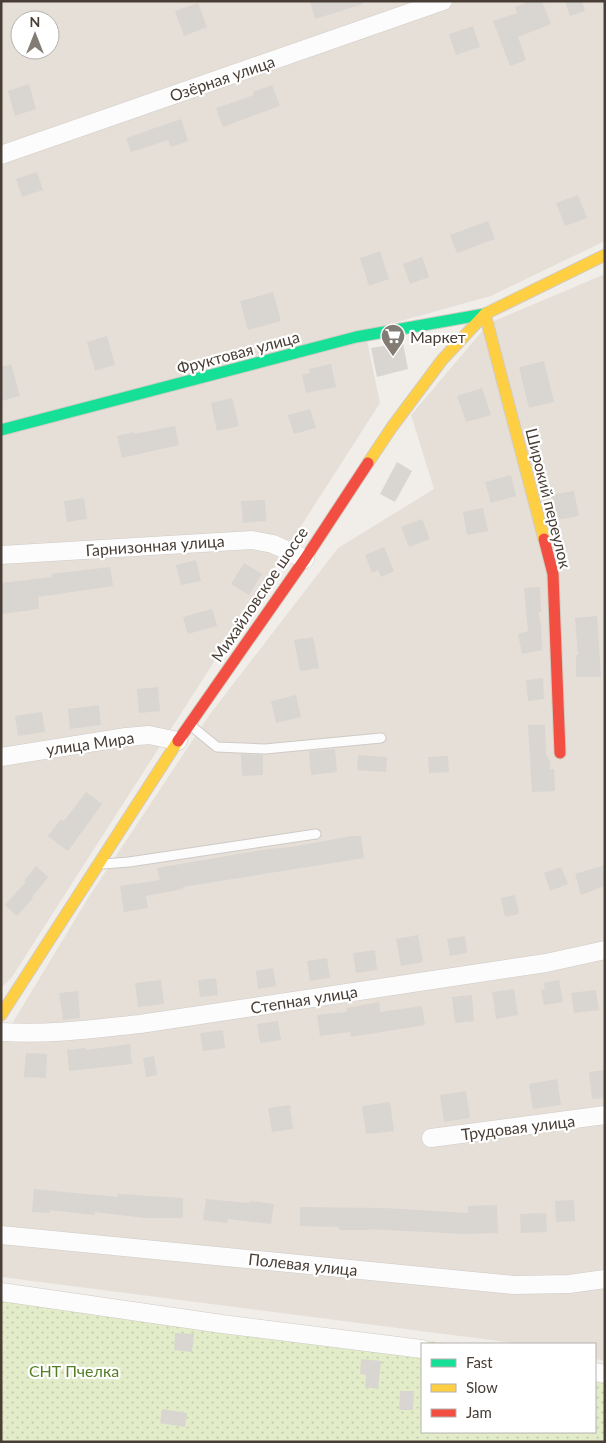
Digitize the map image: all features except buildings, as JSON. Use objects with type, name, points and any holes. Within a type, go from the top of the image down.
[{"type":"main road","name":"Михайловское шоссе","points":[[1,1015],[178,741],[305,559],[392,427],[442,360],[485,314],[605,255]]},
{"type":"main road","name":"Фруктовая улица","points":[[1,430],[356,337],[485,314]]},
{"type":"main road","name":"Широкий переулок","points":[[485,314],[553,574],[560,753]]},
{"type":"street","name":"Озёрная улица","points":[[1,155],[442,1]]},
{"type":"street","name":"Гарнизонная улица","points":[[1,555],[252,540],[273,544],[305,559]]},
{"type":"street","name":"улица Мира","points":[[1,756],[126,737],[149,736],[178,741]]},
{"type":"street","name":"Степная улица","points":[[1,1032],[29,1034],[140,1024],[546,963],[605,950]]},
{"type":"street","name":"Трудовая улица","points":[[431,1138],[605,1116]]},
{"type":"street","name":"Полевая улица","points":[[1,1235],[514,1286],[568,1284],[605,1279]]},
{"type":"street","points":[[1,1292],[222,1324],[421,1349]]},
{"type":"lane","points":[[190,725],[217,747],[265,749],[381,738]]},
{"type":"lane","points":[[100,864],[129,862],[316,834]]},
{"type":"shaded area","points":[[1,1],[605,1],[605,241],[491,296],[365,331],[380,403],[12,977],[1,988]]},
{"type":"shaded area","points":[[605,274],[605,1361],[596,1359],[596,1343],[513,1343],[1,1277],[1,1042],[88,898],[210,714],[338,548],[434,489],[411,415],[489,323]]},
{"type":"green space","name":"СНТ Пчелка","points":[[1,1288],[445,1343],[421,1343],[421,1433],[596,1433],[596,1369],[605,1371],[605,1442],[1,1442]]},
{"type":"traffic: fast","points":[[1,430],[356,337],[485,314]]},
{"type":"traffic: slow","points":[[368,463],[392,427],[442,360],[485,314],[605,255]]},
{"type":"traffic: slow","points":[[485,314],[544,539]]},
{"type":"traffic: slow","points":[[1,1015],[178,741]]},
{"type":"traffic: jam","points":[[178,741],[305,559],[368,463]]},
{"type":"traffic: jam","points":[[544,539],[553,574],[560,753]]},
{"type":"place","name":"Маркет","points":[[393,357]]}]
